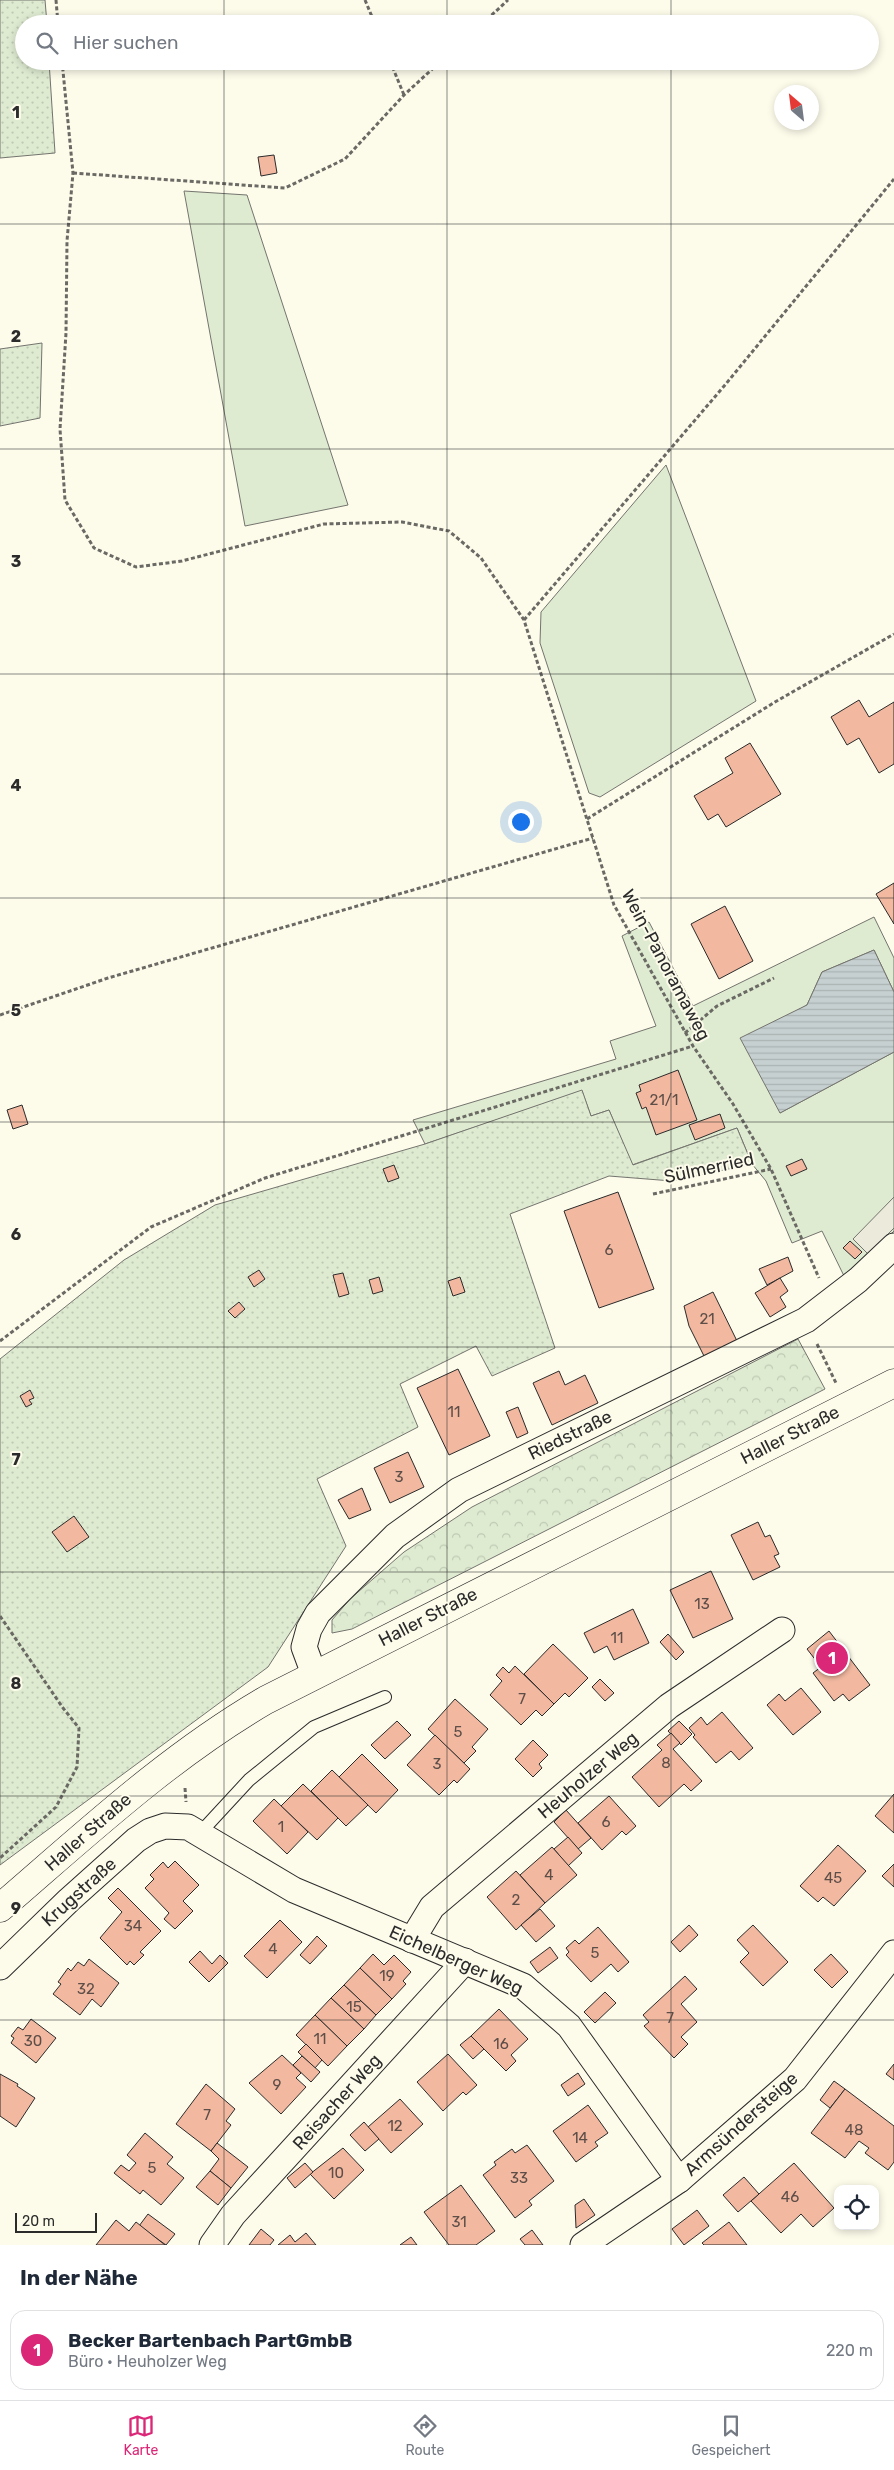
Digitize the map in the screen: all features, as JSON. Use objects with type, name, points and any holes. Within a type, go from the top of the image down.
[{"type":"main road","name":"Haller Straße","points":[[0,1908],[138,1789],[188,1749],[221,1726],[314,1674],[894,1383]]},
{"type":"street","name":"Riedstraße","points":[[314,1674],[304,1647],[309,1629],[318,1613],[395,1536],[459,1490],[806,1320],[858,1280],[894,1246]]},
{"type":"street","name":"Heuholzer Weg","points":[[412,1940],[432,1907],[669,1706],[782,1630]]},
{"type":"street","name":"Eichelberger Weg","points":[[165,1826],[188,1828],[200,1833],[294,1890],[523,1986],[569,2026],[679,2180]]},
{"type":"street","name":"Krugstraße","points":[[0,1967],[69,1900],[136,1840],[150,1831],[165,1826]]},
{"type":"street","name":"Armsündersteige","points":[[583,2245],[679,2180],[794,2079],[894,1953]]},
{"type":"street","name":"Reisacher Weg","points":[[212,2245],[233,2215],[465,1961]]},
{"type":"lane","points":[[200,1833],[249,1780],[314,1727],[385,1697]]},
{"type":"path","points":[[56,0],[57,15]]},
{"type":"path","points":[[365,0],[371,15]]},
{"type":"path","points":[[492,15],[508,0]]},
{"type":"path","name":"Wein-Panoramaweg","points":[[63,70],[73,173],[67,241],[66,333],[60,430],[65,500],[94,548],[136,568],[182,561],[324,524],[402,522],[449,532],[481,558],[524,620],[614,905],[685,1033],[733,1104],[771,1169],[830,1303]]},
{"type":"path","points":[[394,70],[404,95]]},
{"type":"path","points":[[73,173],[285,188],[345,159],[404,95],[431,70]]},
{"type":"path","points":[[524,620],[724,385],[894,179]]},
{"type":"path","points":[[587,819],[775,702],[894,634]]},
{"type":"path","points":[[0,1014],[108,978],[593,838]]},
{"type":"path","points":[[685,1033],[717,1006],[774,978]]},
{"type":"path","points":[[0,1341],[151,1227],[265,1178],[693,1046]]},
{"type":"path","name":"Sülmerried","points":[[654,1194],[771,1169]]},
{"type":"path","points":[[806,1320],[847,1406]]},
{"type":"path","points":[[0,1616],[63,1708],[79,1728],[77,1767],[56,1807],[0,1858]]},
{"type":"green space","points":[[0,0],[45,0],[46,15],[15,15],[15,70],[50,70],[55,153],[0,158]]},
{"type":"green space","points":[[184,191],[247,195],[348,505],[245,526]]},
{"type":"green space","points":[[42,343],[40,418],[0,426],[0,349]]},
{"type":"green space","points":[[666,465],[756,701],[600,797],[589,793],[540,643],[541,612]]},
{"type":"green space","points":[[874,917],[894,958],[894,992],[874,950],[822,972],[807,1005],[785,1017],[780,1113],[894,1052],[894,1231],[846,1280],[822,1231],[792,1243],[766,1181],[752,1164],[737,1128],[632,1165],[609,1110],[591,1116],[582,1091],[425,1144],[413,1120],[616,1059],[610,1041],[656,1026],[622,936],[649,922],[693,1006]]},
{"type":"green space","points":[[582,1090],[591,1116],[609,1110],[633,1165],[737,1128],[752,1164],[672,1181],[609,1176],[510,1214],[555,1348],[492,1376],[476,1346],[400,1384],[418,1427],[317,1479],[346,1546],[268,1667],[0,1865],[0,1359],[124,1260],[215,1205],[425,1144]]},
{"type":"green space","points":[[798,1339],[825,1389],[352,1629],[332,1633],[332,1620],[350,1599],[404,1552],[472,1507]]},
{"type":"shaded area","points":[[874,950],[894,992],[894,1052],[780,1113],[740,1038],[807,1005],[822,972]]},
{"type":"shaded area","points":[[894,1197],[894,1228],[868,1254],[853,1239]]},
{"type":"building","points":[[274,155],[277,173],[261,176],[258,157]]},
{"type":"building","points":[[859,700],[869,717],[894,702],[894,764],[879,773],[859,738],[847,745],[831,717]]},
{"type":"building","points":[[750,743],[781,794],[726,827],[718,814],[708,820],[694,796],[733,773],[725,758]]},
{"type":"building","points":[[894,883],[894,924],[876,894]]},
{"type":"building","points":[[725,906],[753,961],[719,979],[691,924]]},
{"type":"building","points":[[678,1070],[697,1120],[656,1135],[646,1107],[642,1109],[636,1093],[641,1091],[639,1085]]},
{"type":"building","points":[[22,1105],[28,1124],[13,1129],[7,1110]]},
{"type":"building","points":[[720,1114],[725,1128],[695,1140],[689,1125]]},
{"type":"building","points":[[802,1159],[807,1169],[791,1176],[786,1166]]},
{"type":"building","points":[[394,1165],[399,1178],[388,1182],[383,1169]]},
{"type":"building","points":[[618,1192],[654,1289],[599,1308],[564,1211]]},
{"type":"building","points":[[850,1241],[862,1252],[855,1259],[843,1248]]},
{"type":"building","points":[[788,1257],[793,1271],[767,1285],[759,1269]]},
{"type":"building","points":[[259,1270],[265,1279],[254,1287],[248,1277]]},
{"type":"building","points":[[343,1273],[349,1294],[339,1297],[333,1275]]},
{"type":"building","points":[[379,1277],[383,1291],[373,1294],[369,1280]]},
{"type":"building","points":[[460,1277],[465,1292],[453,1296],[448,1281]]},
{"type":"building","points":[[780,1278],[788,1291],[780,1297],[786,1307],[770,1317],[755,1293]]},
{"type":"building","points":[[713,1292],[737,1341],[704,1356],[689,1326],[684,1306]]},
{"type":"building","points":[[239,1302],[245,1309],[235,1318],[228,1311]]},
{"type":"building","points":[[458,1369],[490,1436],[449,1455],[417,1388]]},
{"type":"building","points":[[559,1371],[565,1385],[585,1375],[598,1403],[552,1425],[533,1383]]},
{"type":"building","points":[[30,1390],[34,1398],[29,1400],[32,1404],[26,1407],[20,1396]]},
{"type":"building","points":[[518,1407],[528,1433],[517,1438],[506,1412]]},
{"type":"building","points":[[408,1452],[424,1487],[390,1503],[374,1468]]},
{"type":"building","points":[[362,1488],[371,1510],[349,1519],[338,1500]]},
{"type":"building","points":[[74,1516],[89,1537],[67,1552],[52,1532]]},
{"type":"building","points":[[758,1522],[765,1537],[770,1535],[779,1554],[774,1556],[780,1567],[753,1580],[731,1535]]},
{"type":"building","points":[[711,1571],[733,1619],[693,1638],[670,1590]]},
{"type":"building","points":[[633,1609],[649,1643],[614,1660],[607,1646],[594,1653],[584,1633]]},
{"type":"building","points":[[829,1631],[870,1685],[849,1701],[843,1694],[834,1701],[813,1673],[821,1667],[807,1649]]},
{"type":"building","points":[[668,1634],[684,1652],[676,1660],[660,1642]]},
{"type":"building","points":[[553,1644],[588,1678],[569,1697],[565,1693],[554,1704],[524,1674]]},
{"type":"building","points":[[515,1666],[554,1704],[542,1716],[536,1710],[521,1725],[490,1695],[502,1681],[496,1675],[503,1667],[509,1673]]},
{"type":"building","points":[[600,1679],[614,1693],[605,1701],[592,1687]]},
{"type":"building","points":[[801,1688],[821,1712],[793,1735],[767,1705],[779,1694],[785,1701]]},
{"type":"building","points":[[455,1699],[488,1729],[472,1747],[476,1751],[464,1763],[428,1729]]},
{"type":"building","points":[[722,1712],[753,1748],[739,1760],[731,1751],[716,1763],[693,1737],[695,1735],[689,1728],[701,1717],[707,1725]]},
{"type":"building","points":[[397,1721],[411,1735],[385,1759],[371,1745]]},
{"type":"building","points":[[679,1721],[692,1734],[681,1745],[668,1731]]},
{"type":"building","points":[[671,1733],[680,1743],[673,1749],[702,1781],[691,1791],[684,1784],[659,1807],[632,1777],[662,1750],[657,1745]]},
{"type":"building","points":[[435,1735],[470,1769],[457,1783],[454,1780],[439,1795],[407,1765]]},
{"type":"building","points":[[533,1740],[548,1755],[539,1764],[542,1768],[533,1777],[515,1759]]},
{"type":"building","points":[[362,1754],[398,1790],[376,1813],[339,1777]]},
{"type":"building","points":[[332,1770],[368,1805],[346,1826],[311,1791]]},
{"type":"building","points":[[303,1784],[338,1818],[317,1840],[281,1806]]},
{"type":"building","points":[[894,1794],[894,1833],[875,1816]]},
{"type":"building","points":[[609,1796],[636,1826],[626,1835],[622,1831],[602,1850],[578,1823]]},
{"type":"building","points":[[274,1799],[308,1832],[287,1854],[253,1821]]},
{"type":"building","points":[[566,1810],[591,1838],[578,1849],[554,1822]]},
{"type":"building","points":[[568,1837],[582,1853],[568,1866],[554,1849]]},
{"type":"building","points":[[838,1845],[866,1871],[834,1906],[823,1897],[818,1902],[800,1886]]},
{"type":"building","points":[[552,1847],[577,1875],[545,1903],[520,1875]]},
{"type":"building","points":[[175,1861],[199,1885],[183,1901],[193,1911],[175,1929],[164,1919],[169,1913],[145,1888],[154,1879],[150,1875],[163,1862],[168,1868]]},
{"type":"building","points":[[894,1864],[894,1887],[882,1876]]},
{"type":"building","points":[[516,1871],[545,1903],[516,1930],[487,1897]]},
{"type":"building","points":[[118,1888],[161,1931],[140,1952],[144,1955],[134,1965],[130,1961],[127,1965],[100,1938],[122,1912],[108,1898]]},
{"type":"building","points":[[540,1909],[555,1926],[536,1942],[521,1925]]},
{"type":"building","points":[[280,1920],[302,1942],[267,1978],[244,1956]]},
{"type":"building","points":[[689,1925],[698,1935],[680,1952],[671,1942]]},
{"type":"building","points":[[753,1925],[788,1962],[763,1986],[740,1962],[749,1953],[737,1940]]},
{"type":"building","points":[[598,1927],[629,1962],[618,1972],[611,1964],[591,1982],[566,1955],[569,1952],[566,1948],[575,1940],[579,1944]]},
{"type":"building","points":[[317,1936],[327,1946],[310,1964],[300,1955]]},
{"type":"building","points":[[550,1947],[558,1958],[538,1973],[530,1962]]},
{"type":"building","points":[[200,1951],[212,1964],[220,1955],[228,1963],[209,1982],[189,1962]]},
{"type":"building","points":[[373,1954],[384,1965],[394,1955],[411,1972],[403,1981],[406,1984],[392,1999],[360,1968]]},
{"type":"building","points":[[831,1954],[848,1972],[832,1988],[814,1970]]},
{"type":"building","points":[[89,1959],[119,1983],[101,2007],[92,1999],[80,2015],[53,1994],[61,1984],[58,1982],[68,1968],[71,1971],[78,1962],[84,1966]]},
{"type":"building","points":[[360,1968],[392,1999],[376,2015],[344,1985]]},
{"type":"building","points":[[685,1976],[697,1989],[681,2004],[697,2022],[681,2037],[688,2044],[674,2058],[644,2026],[649,2022],[643,2015]]},
{"type":"building","points":[[344,1985],[376,2015],[364,2029],[331,1998]]},
{"type":"building","points":[[605,1992],[616,2003],[595,2023],[584,2012]]},
{"type":"building","points":[[331,1998],[364,2029],[347,2046],[315,2015]]},
{"type":"building","points":[[499,2009],[528,2039],[511,2055],[516,2061],[506,2071],[471,2036]]},
{"type":"building","points":[[315,2015],[347,2046],[328,2066],[296,2035]]},
{"type":"building","points":[[31,2019],[56,2038],[36,2063],[11,2043],[14,2038],[11,2036],[18,2027],[23,2030]]},
{"type":"building","points":[[471,2036],[484,2049],[473,2059],[460,2045]]},
{"type":"building","points":[[306,2044],[322,2060],[315,2068],[298,2052]]},
{"type":"building","points":[[448,2054],[477,2085],[466,2095],[463,2092],[443,2111],[417,2082]]},
{"type":"building","points":[[282,2055],[301,2073],[296,2078],[306,2087],[281,2114],[249,2083]]},
{"type":"building","points":[[302,2056],[320,2072],[311,2082],[293,2065]]},
{"type":"building","points":[[894,2064],[894,2080],[886,2074]]},
{"type":"building","points":[[578,2073],[585,2084],[568,2096],[561,2085]]},
{"type":"building","points":[[0,2074],[18,2084],[17,2086],[35,2098],[16,2127],[0,2116]]},
{"type":"building","points":[[834,2081],[845,2089],[830,2108],[820,2100]]},
{"type":"building","points":[[206,2084],[235,2109],[226,2121],[231,2125],[211,2151],[176,2124]]},
{"type":"building","points":[[845,2089],[894,2126],[894,2162],[888,2170],[865,2153],[869,2148],[859,2141],[845,2158],[811,2133]]},
{"type":"building","points":[[400,2099],[423,2124],[391,2153],[368,2127]]},
{"type":"building","points":[[588,2105],[608,2133],[595,2142],[598,2146],[576,2162],[553,2131]]},
{"type":"building","points":[[364,2122],[379,2139],[365,2151],[350,2135]]},
{"type":"building","points":[[145,2133],[173,2157],[167,2164],[184,2178],[161,2205],[143,2190],[140,2194],[114,2173],[121,2165],[129,2171],[136,2163],[127,2155]]},
{"type":"building","points":[[217,2143],[248,2167],[231,2188],[210,2171],[219,2159],[211,2151]]},
{"type":"building","points":[[527,2145],[554,2181],[529,2201],[532,2205],[515,2218],[483,2175],[496,2165],[494,2162],[512,2149],[515,2153]]},
{"type":"building","points":[[343,2148],[364,2170],[334,2199],[310,2174]]},
{"type":"building","points":[[305,2163],[313,2172],[295,2188],[287,2178]]},
{"type":"building","points":[[794,2163],[834,2208],[813,2227],[801,2214],[781,2233],[751,2201]]},
{"type":"building","points":[[210,2171],[231,2188],[218,2205],[196,2187]]},
{"type":"building","points":[[744,2177],[759,2194],[738,2212],[723,2195]]},
{"type":"building","points":[[461,2185],[495,2231],[476,2245],[449,2245],[424,2212]]},
{"type":"building","points":[[584,2199],[595,2215],[576,2228],[575,2205]]},
{"type":"building","points":[[697,2210],[709,2226],[684,2245],[672,2229]]},
{"type":"building","points":[[148,2214],[175,2234],[166,2245],[139,2226]]},
{"type":"building","points":[[116,2220],[129,2231],[136,2222],[165,2245],[96,2245]]},
{"type":"building","points":[[729,2222],[747,2245],[704,2245],[702,2243]]},
{"type":"building","points":[[261,2229],[274,2240],[270,2245],[249,2245]]},
{"type":"building","points":[[532,2230],[543,2245],[525,2245],[520,2239]]},
{"type":"building","points":[[306,2233],[316,2245],[278,2245],[290,2235],[295,2242]]},
{"type":"building","points":[[411,2237],[417,2245],[400,2245]]},
{"type":"place","name":"Becker Bartenbach PartGmbB","points":[[832,1658]]}]
